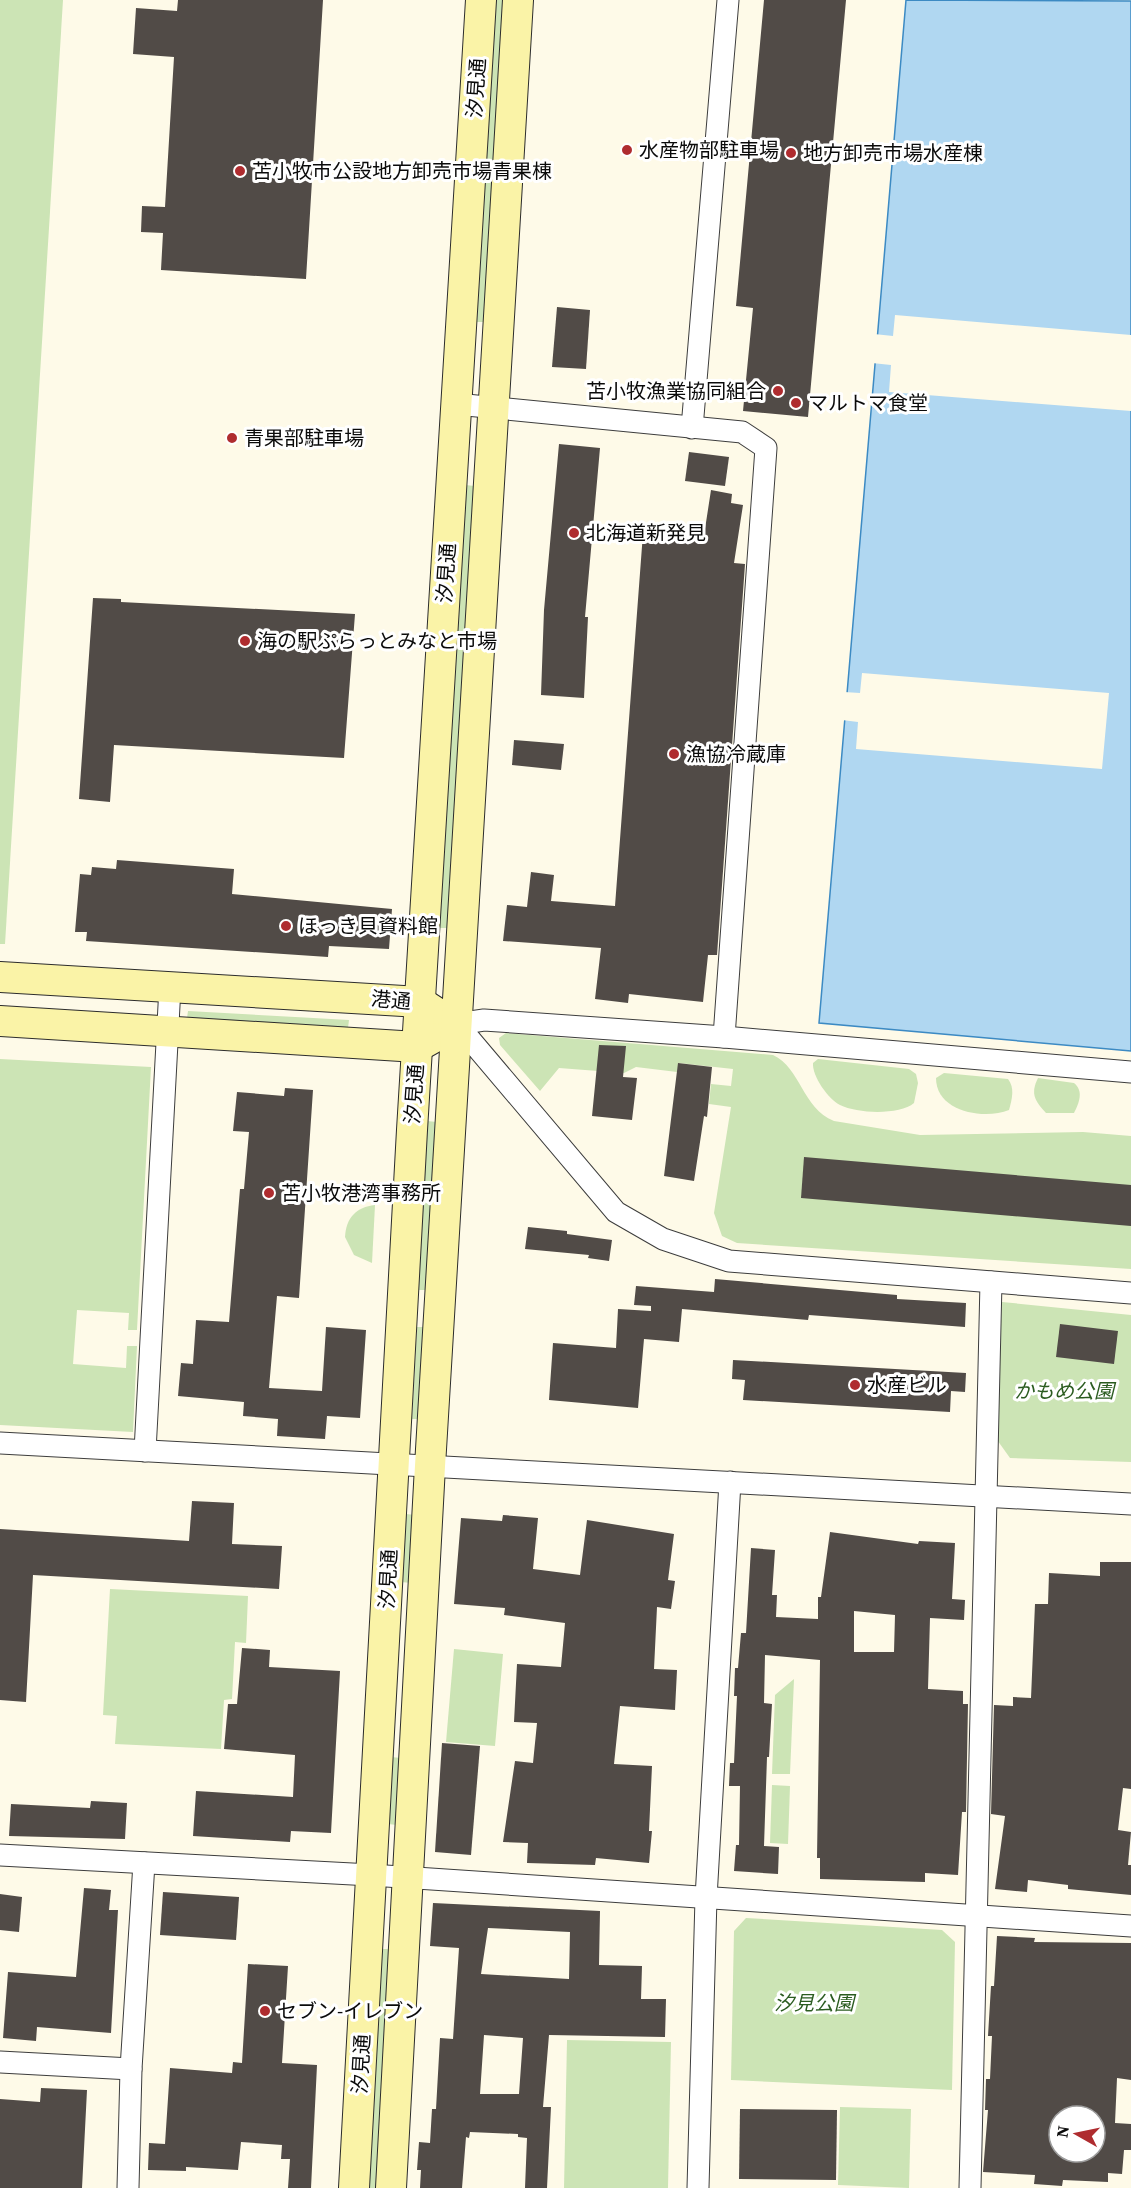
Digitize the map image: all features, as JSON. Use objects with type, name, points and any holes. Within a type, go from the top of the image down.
[{"type":"street","name":"汐見通","points":[[354,2188],[417,1047],[481,0]]},
{"type":"street","name":"汐見通","points":[[391,2188],[430,1466],[518,0]]},
{"type":"street","points":[[692,428],[728,0]]},
{"type":"street","points":[[456,404],[742,432],[766,448],[724,1037]]},
{"type":"street","name":"港通","points":[[0,977],[420,1002],[457,1024]]},
{"type":"street","points":[[145,1451],[170,987]]},
{"type":"street","points":[[0,1021],[417,1047],[457,1024],[484,1020],[724,1037],[1131,1072]]},
{"type":"street","points":[[457,1024],[616,1212],[663,1239],[729,1261],[1131,1293]]},
{"type":"street","points":[[970,2188],[991,1282]]},
{"type":"street","points":[[0,1443],[1131,1504]]},
{"type":"street","points":[[698,2188],[706,1898],[730,1482]]},
{"type":"street","points":[[0,1856],[371,1875],[1131,1926]]},
{"type":"street","points":[[128,2188],[131,2069],[144,1863]]},
{"type":"street","points":[[0,2062],[131,2069]]},
{"type":"green space","points":[[0,0],[63,0],[5,944],[0,944]]},
{"type":"green space","points":[[496,0],[503,0],[484,322],[477,322]]},
{"type":"green space","points":[[465,485],[475,486],[448,928],[438,928]]},
{"type":"green space","points":[[188,1011],[349,1020],[348,1028],[187,1018]]},
{"type":"green space","points":[[506,1033],[773,1055],[790,1069],[815,1107],[834,1121],[920,1135],[1083,1132],[1131,1136],[1131,1269],[737,1243],[722,1236],[714,1213],[731,1107],[709,1104],[711,1084],[731,1086],[733,1069],[679,1063],[677,1072],[636,1067],[624,1073],[559,1068],[540,1091],[500,1045],[499,1038]]},
{"type":"green space","points":[[0,1059],[151,1067],[137,1330],[128,1330],[129,1313],[77,1310],[73,1364],[126,1368],[127,1346],[137,1346],[133,1432],[0,1425]]},
{"type":"green space","points":[[818,1059],[909,1069],[916,1074],[918,1083],[914,1103],[899,1110],[879,1112],[857,1110],[840,1105],[822,1087],[815,1074],[813,1063]]},
{"type":"green space","points":[[944,1073],[1008,1079],[1012,1090],[1009,1110],[987,1114],[953,1106],[938,1090],[936,1078]]},
{"type":"green space","points":[[1038,1078],[1074,1083],[1080,1093],[1074,1113],[1046,1113],[1039,1105],[1034,1093]]},
{"type":"green space","points":[[427,1121],[437,1122],[427,1290],[418,1290]]},
{"type":"green space","points":[[375,1205],[372,1263],[354,1255],[345,1237],[347,1224],[353,1215],[362,1208]]},
{"type":"green space","name":"かもめ公園","points":[[1002,1302],[1131,1315],[1131,1462],[1010,1458],[995,1437]]},
{"type":"green space","points":[[417,1327],[426,1327],[421,1419],[412,1419]]},
{"type":"green space","points":[[406,1514],[415,1515],[411,1583],[401,1582]]},
{"type":"green space","points":[[110,1589],[248,1596],[246,1643],[235,1642],[232,1699],[224,1700],[221,1749],[115,1744],[117,1716],[103,1715]]},
{"type":"green space","points":[[454,1649],[503,1654],[495,1746],[446,1742]]},
{"type":"green space","points":[[794,1679],[790,1774],[772,1774],[775,1695]]},
{"type":"green space","points":[[391,1757],[401,1758],[397,1825],[388,1824]]},
{"type":"green space","points":[[772,1785],[790,1786],[788,1844],[770,1843]]},
{"type":"green space","name":"汐見公園","points":[[746,1918],[942,1930],[955,1942],[952,2090],[731,2080],[734,1931]]},
{"type":"green space","points":[[381,1949],[391,1949],[377,2188],[367,2188]]},
{"type":"green space","points":[[567,2040],[671,2042],[668,2188],[564,2188]]},
{"type":"green space","points":[[840,2107],[911,2109],[909,2188],[838,2185]]},
{"type":"water","points":[[906,0],[1131,1],[1131,1051],[819,1023]]},
{"type":"pier","points":[[895,315],[1131,335],[1131,411],[889,392],[891,365],[872,363],[874,334],[893,336]]},
{"type":"pier","points":[[862,673],[1109,693],[1102,769],[856,749],[858,722],[842,720],[844,692],[860,693]]},
{"type":"building","name":"苫小牧市公設地方卸売市場青果棟","points":[[178,0],[323,0],[306,279],[161,270],[163,233],[141,232],[142,206],[165,207],[174,57],[133,54],[136,8],[177,11]]},
{"type":"building","name":"地方卸売市場水産棟","points":[[764,0],[846,0],[808,417],[743,411],[753,308],[736,306]]},
{"type":"building","points":[[557,307],[590,310],[586,369],[552,367]]},
{"type":"building","points":[[559,444],[600,448],[585,617],[588,617],[584,698],[541,695],[544,610]]},
{"type":"building","points":[[689,452],[729,457],[725,486],[685,481]]},
{"type":"building","points":[[711,490],[732,494],[731,503],[743,505],[734,563],[745,564],[717,955],[708,955],[703,1002],[629,994],[628,1003],[595,999],[601,948],[503,941],[507,905],[527,907],[531,872],[554,875],[551,901],[615,906],[643,533],[696,537],[697,529],[705,529]]},
{"type":"building","points":[[93,598],[121,599],[121,602],[355,614],[344,758],[114,745],[110,802],[79,799]]},
{"type":"building","points":[[514,740],[564,744],[561,770],[512,765]]},
{"type":"building","points":[[117,860],[234,869],[232,894],[392,909],[389,949],[329,946],[328,957],[86,941],[87,932],[75,932],[80,874],[91,875],[92,867],[116,869]]},
{"type":"building","points":[[599,1045],[626,1046],[623,1077],[637,1078],[632,1120],[592,1116]]},
{"type":"building","points":[[678,1063],[712,1067],[707,1117],[704,1116],[694,1181],[664,1176]]},
{"type":"building","points":[[285,1088],[313,1090],[299,1298],[277,1296],[269,1388],[322,1391],[326,1327],[366,1330],[360,1418],[327,1416],[325,1439],[277,1436],[278,1419],[243,1416],[244,1402],[178,1396],[181,1363],[193,1364],[196,1320],[229,1322],[240,1189],[244,1189],[249,1132],[233,1131],[237,1092],[284,1096]]},
{"type":"building","points":[[804,1157],[1131,1185],[1131,1226],[801,1198]]},
{"type":"building","points":[[528,1227],[567,1231],[567,1234],[612,1240],[609,1261],[588,1258],[589,1255],[525,1249]]},
{"type":"building","points":[[715,1279],[897,1295],[897,1299],[966,1303],[965,1327],[809,1315],[808,1320],[682,1309],[679,1342],[644,1339],[638,1408],[549,1400],[553,1343],[616,1348],[618,1309],[651,1311],[651,1306],[634,1305],[636,1286],[714,1292]]},
{"type":"building","points":[[1060,1324],[1118,1331],[1114,1364],[1056,1357]]},
{"type":"building","name":"水産ビル","points":[[733,1360],[966,1373],[965,1392],[951,1391],[950,1412],[743,1400],[745,1380],[732,1379]]},
{"type":"building","points":[[192,1501],[234,1503],[232,1544],[282,1546],[279,1589],[33,1575],[26,1702],[0,1700],[0,1529],[189,1541]]},
{"type":"building","points":[[503,1515],[538,1518],[533,1569],[580,1575],[587,1520],[674,1534],[668,1580],[675,1581],[671,1609],[657,1607],[654,1669],[677,1670],[675,1710],[620,1706],[614,1764],[652,1766],[649,1831],[652,1831],[649,1863],[596,1858],[595,1865],[527,1863],[528,1843],[503,1842],[515,1761],[533,1763],[537,1723],[514,1722],[517,1664],[561,1667],[565,1623],[504,1615],[505,1608],[454,1604],[461,1518],[502,1521]]},
{"type":"building","points":[[830,1532],[918,1544],[919,1541],[955,1543],[952,1599],[965,1600],[964,1620],[930,1618],[928,1689],[963,1691],[963,1704],[968,1704],[966,1812],[962,1812],[958,1875],[925,1873],[925,1882],[820,1879],[820,1858],[817,1858],[820,1660],[765,1655],[764,1703],[772,1704],[769,1757],[767,1757],[764,1846],[779,1847],[778,1874],[734,1871],[736,1845],[739,1845],[740,1786],[729,1786],[730,1763],[734,1763],[737,1696],[734,1696],[735,1668],[738,1668],[741,1633],[746,1633],[751,1548],[775,1550],[772,1595],[777,1595],[776,1617],[818,1619],[818,1597],[821,1597]],"holes":[[[854,1611],[895,1615],[894,1652],[854,1652]]]},
{"type":"building","points":[[1100,1562],[1131,1562],[1131,1789],[1123,1788],[1118,1830],[1131,1832],[1128,1865],[1131,1865],[1131,1895],[1068,1889],[1068,1885],[1028,1880],[1027,1892],[995,1889],[1005,1816],[991,1814],[994,1705],[1013,1706],[1013,1697],[1031,1698],[1035,1604],[1048,1604],[1049,1573],[1100,1576]]},
{"type":"building","points":[[242,1648],[270,1650],[269,1667],[340,1671],[331,1833],[291,1831],[290,1842],[193,1836],[196,1791],[293,1797],[295,1755],[224,1749],[228,1704],[237,1704]]},
{"type":"building","points":[[442,1743],[480,1746],[471,1855],[435,1852]]},
{"type":"building","points":[[91,1801],[127,1803],[125,1839],[9,1836],[11,1804],[90,1808]]},
{"type":"building","points":[[84,1888],[111,1890],[109,1910],[118,1910],[111,2033],[37,2027],[36,2041],[3,2038],[8,1972],[76,1977]]},
{"type":"building","points":[[163,1892],[239,1897],[236,1940],[160,1935]]},
{"type":"building","points":[[0,1894],[22,1897],[19,1932],[0,1930]]},
{"type":"building","points":[[433,1903],[600,1911],[599,1965],[642,1966],[641,1999],[666,1999],[665,2037],[549,2035],[543,2107],[551,2107],[547,2188],[525,2188],[527,2138],[518,2137],[518,2134],[470,2132],[469,2138],[466,2137],[462,2188],[420,2188],[421,2170],[417,2170],[419,2142],[430,2143],[432,2109],[436,2109],[440,2038],[453,2039],[459,1948],[430,1946]],"holes":[[[488,1928],[570,1932],[569,1979],[481,1974]],[[484,2035],[523,2038],[519,2094],[480,2094]]]},
{"type":"building","points":[[997,1936],[1035,1938],[1034,1942],[1131,1943],[1131,2080],[1117,2078],[1115,2123],[1131,2124],[1131,2150],[1124,2150],[1122,2174],[1108,2173],[1108,2182],[1063,2180],[1062,2186],[1034,2184],[1035,2175],[983,2172],[988,2110],[985,2110],[986,2079],[990,2079],[992,2036],[988,2036],[991,1986],[994,1986]]},
{"type":"building","points":[[248,1964],[288,1966],[282,2063],[317,2065],[311,2188],[288,2188],[290,2159],[281,2159],[282,2145],[241,2142],[238,2170],[186,2167],[186,2171],[148,2170],[149,2143],[165,2144],[170,2068],[232,2073],[233,2062],[242,2063]]},
{"type":"building","points":[[41,2088],[87,2090],[82,2188],[0,2188],[0,2099],[40,2102]]},
{"type":"building","points":[[740,2109],[837,2110],[836,2180],[739,2179]]},
{"type":"place","name":"水産物部駐車場","points":[[627,150]]},
{"type":"place","name":"地方卸売市場水産棟","points":[[791,153]]},
{"type":"place","name":"苫小牧市公設地方卸売市場青果棟","points":[[240,171]]},
{"type":"place","name":"苫小牧漁業協同組合","points":[[778,391]]},
{"type":"place","name":"マルトマ食堂","points":[[796,403]]},
{"type":"place","name":"青果部駐車場","points":[[232,438]]},
{"type":"place","name":"北海道新発見","points":[[574,533]]},
{"type":"place","name":"海の駅ぷらっとみなと市場","points":[[245,641]]},
{"type":"place","name":"漁協冷蔵庫","points":[[674,754]]},
{"type":"place","name":"ほっき貝資料館","points":[[286,926]]},
{"type":"place","name":"苫小牧港湾事務所","points":[[269,1193]]},
{"type":"place","name":"水産ビル","points":[[855,1385]]},
{"type":"place","name":"セブン-イレブン","points":[[265,2011]]}]
